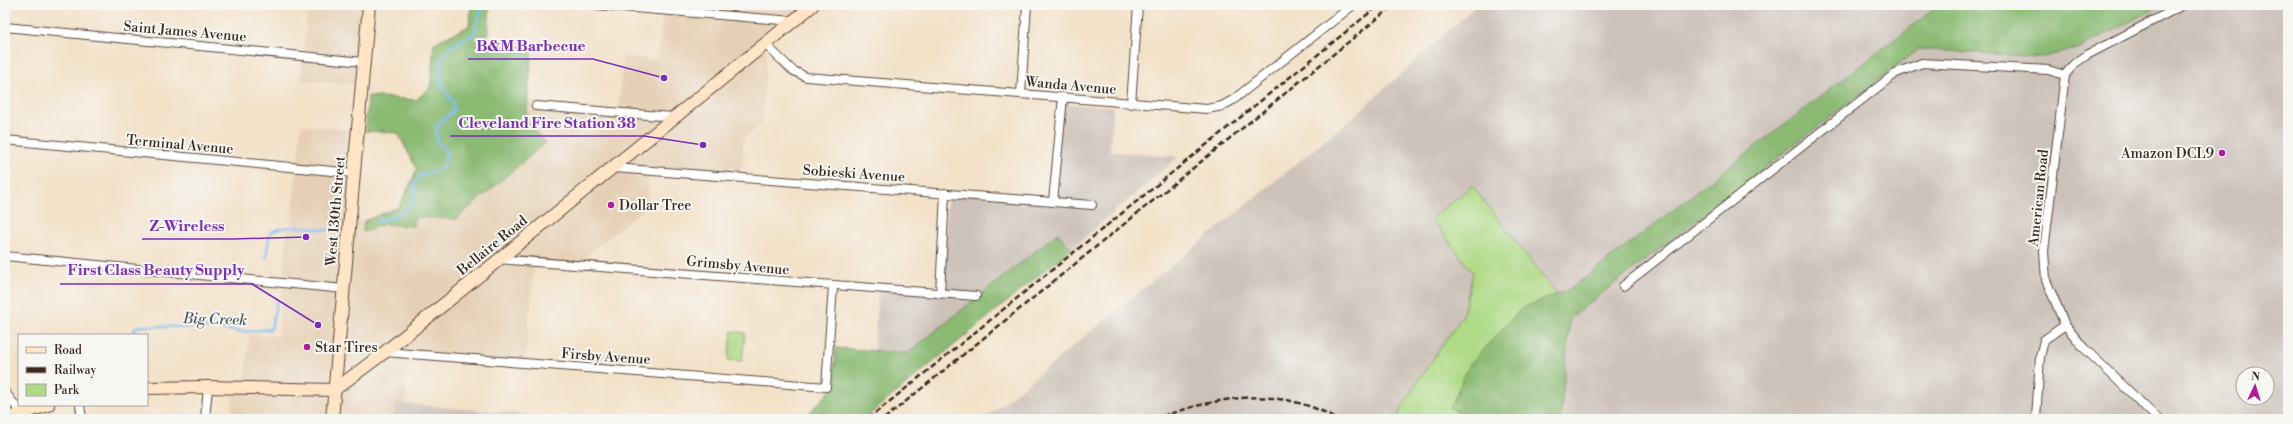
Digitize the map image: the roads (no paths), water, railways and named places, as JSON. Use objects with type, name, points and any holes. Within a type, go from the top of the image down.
[{"type":"street","name":"West 130th Street","points":[[332,419],[369,5]]},
{"type":"street","points":[[597,5],[671,8],[794,20]]},
{"type":"street","name":"Bellaire Road","points":[[334,390],[385,352],[498,259],[614,168],[673,117],[813,5]]},
{"type":"street","points":[[1021,94],[1027,5]]},
{"type":"street","points":[[1131,104],[1138,5]]},
{"type":"street","name":"Wanda Avenue","points":[[765,44],[792,70],[806,77],[1207,109],[1222,106],[1233,100],[1353,5]]},
{"type":"street","points":[[1623,286],[1896,73],[1922,63],[2048,70],[2065,75],[2074,64],[2087,55],[2183,5]]},
{"type":"street","name":"Saint James Avenue","points":[[5,27],[363,62]]},
{"type":"street","name":"American Road","points":[[2065,75],[2044,251],[2046,280],[2065,325],[2084,348],[2158,419]]},
{"type":"street","points":[[1053,202],[1063,97]]},
{"type":"street","points":[[536,106],[673,117]]},
{"type":"street","name":"Terminal Avenue","points":[[5,140],[353,173]]},
{"type":"street","name":"Sobieski Avenue","points":[[614,168],[1092,205]]},
{"type":"street","points":[[940,294],[945,193]]},
{"type":"street","points":[[5,256],[344,289]]},
{"type":"street","name":"Grimsby Avenue","points":[[498,259],[976,296]]},
{"type":"street","name":"Firsby Avenue","points":[[385,352],[826,387],[833,286]]},
{"type":"street","points":[[2036,419],[2040,357],[2044,340],[2065,325]]},
{"type":"street","points":[[148,388],[208,387],[334,390]]},
{"type":"street","points":[[205,419],[208,387]]},
{"type":"street","points":[[5,392],[21,413]]},
{"type":"street","points":[[5,419],[45,406]]},
{"type":"street","points":[[80,406],[82,419]]},
{"type":"waterway","points":[[378,222],[406,210],[412,201],[417,179],[422,175],[436,171],[443,166],[446,150],[437,141],[436,127],[454,110],[452,101],[440,82],[441,61],[446,50],[474,34],[480,12],[485,5]]},
{"type":"waterway","points":[[266,258],[270,233],[276,230],[291,227],[330,230]]},
{"type":"waterway","name":"Big Creek","points":[[133,334],[135,328],[141,326],[211,328],[246,332],[271,329],[277,300]]},
{"type":"railway","points":[[868,419],[1379,5]]},
{"type":"railway","points":[[884,419],[1394,5]]},
{"type":"railway","points":[[1154,419],[1201,405],[1224,400],[1246,398],[1269,398],[1291,401],[1314,408],[1338,419]]},
{"type":"place","name":"B&M Barbecue","points":[[664,78]]},
{"type":"place","name":"Cleveland Fire Station 38","points":[[703,145]]},
{"type":"place","name":"Amazon DCL9","points":[[2222,153]]},
{"type":"place","name":"Dollar Tree","points":[[611,205]]},
{"type":"place","name":"Z-Wireless","points":[[306,237]]},
{"type":"place","name":"First Class Beauty Supply","points":[[318,325]]},
{"type":"place","name":"Star Tires","points":[[307,347]]}]
